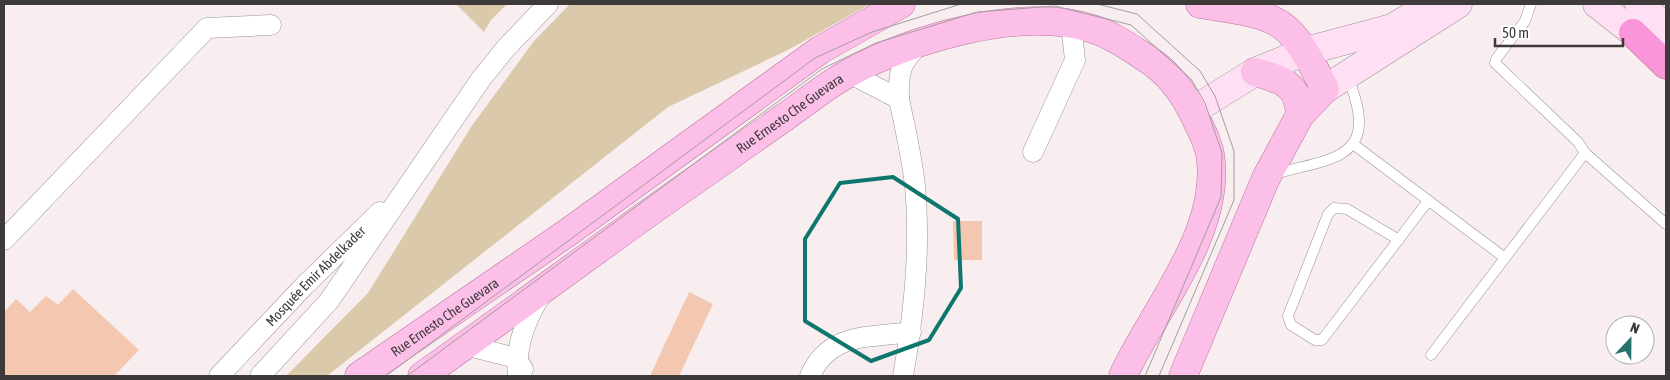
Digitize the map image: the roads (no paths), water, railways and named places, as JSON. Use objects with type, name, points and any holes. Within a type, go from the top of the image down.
[{"type":"highway","points":[[1633,33],[1666,65]]},
{"type":"main road","name":"Rue Ernesto Che Guevara","points":[[358,376],[567,233],[820,50],[901,4]]},
{"type":"main road","points":[[1200,4],[1250,12],[1278,20],[1291,31],[1306,50],[1325,88]]},
{"type":"main road","points":[[1191,108],[1205,103],[1255,72],[1306,50],[1376,33],[1406,22],[1433,4]]},
{"type":"main road","points":[[1183,376],[1266,178],[1300,115],[1325,88],[1458,4]]},
{"type":"main road","points":[[1597,4],[1666,59]]},
{"type":"main road","points":[[1639,4],[1666,28]]},
{"type":"main road","name":"Rue Ernesto Che Guevara","points":[[422,376],[849,73],[890,54],[920,44],[1002,24],[1048,21],[1093,29],[1119,40],[1151,61],[1171,78],[1191,108],[1206,139],[1211,160],[1211,190],[1204,218],[1170,296],[1132,356],[1123,376]]},
{"type":"main road","points":[[1255,72],[1275,78],[1290,86],[1299,99],[1300,115]]},
{"type":"street","points":[[260,376],[329,301],[481,79],[506,48],[548,4]]},
{"type":"street","points":[[1033,152],[1075,60],[1071,24]]},
{"type":"street","points":[[4,240],[208,28],[271,25]]},
{"type":"street","points":[[903,376],[911,332],[915,281],[915,186],[899,99],[899,73],[908,55],[920,44]]},
{"type":"street","points":[[849,73],[899,99]]},
{"type":"street","name":"Mosquée Emir Abdelkader","points":[[219,376],[304,286],[414,179]]},
{"type":"street","points":[[517,367],[531,310],[545,287]]},
{"type":"street","points":[[810,376],[816,363],[826,351],[837,344],[911,332]]},
{"type":"street","points":[[465,346],[517,367],[528,376]]},
{"type":"lane","points":[[1531,4],[1525,21],[1496,59],[1496,64],[1578,142],[1584,153],[1666,224]]},
{"type":"lane","points":[[1266,178],[1296,167],[1337,157],[1353,144],[1360,125],[1348,75]]},
{"type":"lane","points":[[1353,144],[1505,258]]},
{"type":"lane","points":[[1430,355],[1584,153]]},
{"type":"lane","points":[[1399,240],[1347,208],[1334,208],[1328,214],[1288,316],[1291,325],[1315,340],[1322,340],[1399,240],[1428,201]]},
{"type":"tram line","points":[[386,376],[815,58],[872,32],[961,4]]},
{"type":"tram line","points":[[1097,4],[1137,14],[1200,71],[1215,96],[1234,151],[1234,200],[1159,376]]},
{"type":"tram line","points":[[407,376],[822,69],[876,43],[977,12],[1055,6],[1131,25],[1191,79],[1205,103],[1222,153],[1221,197],[1145,376]]}]
